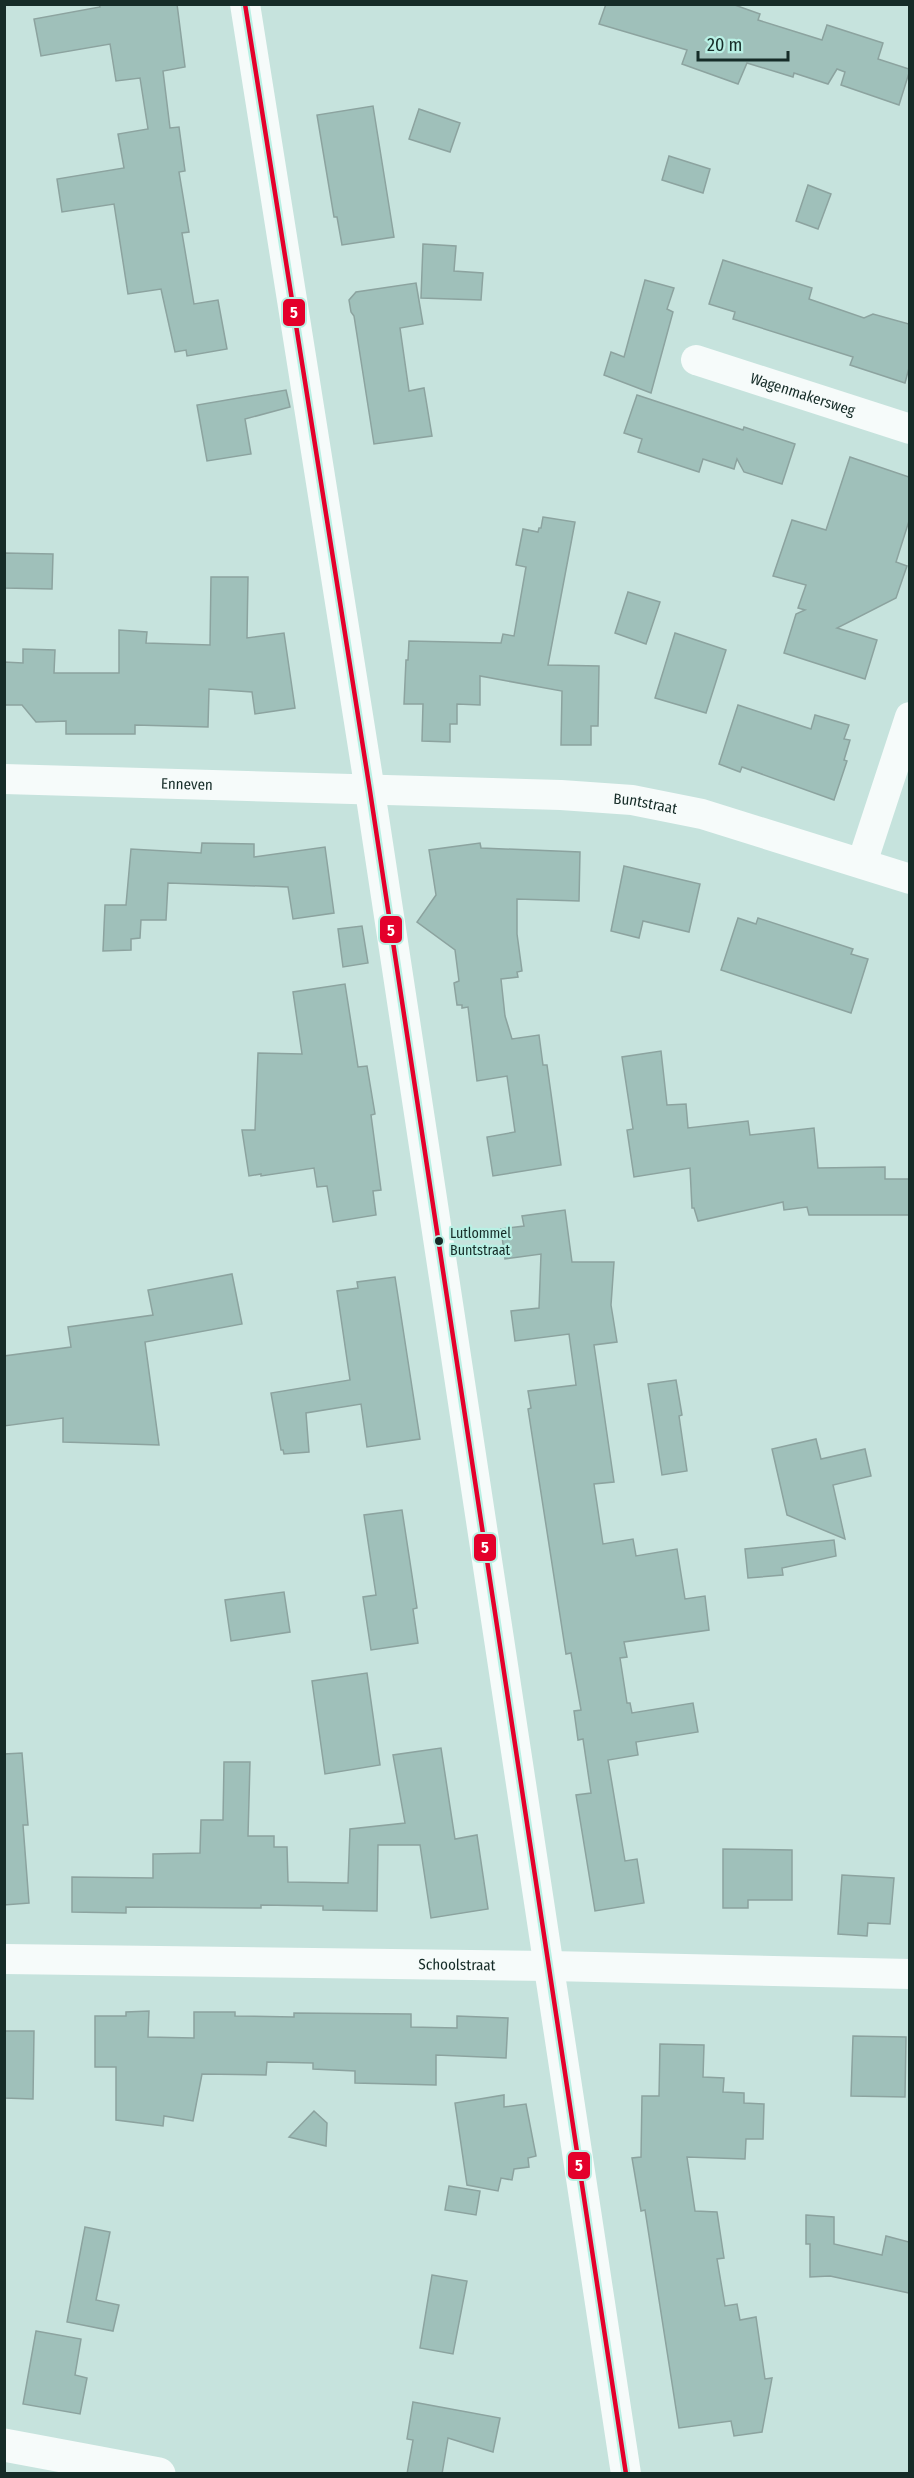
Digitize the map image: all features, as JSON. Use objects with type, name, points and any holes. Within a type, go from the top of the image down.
[{"type":"main road","points":[[4,2445],[159,2474]]},
{"type":"street","points":[[245,4],[370,791],[626,2474]]},
{"type":"street","name":"Wagenmakersweg","points":[[696,360],[909,429]]},
{"type":"street","points":[[862,863],[909,717]]},
{"type":"street","name":"Enneven","points":[[4,779],[370,791]]},
{"type":"street","name":"Buntstraat","points":[[370,791],[561,795],[632,800],[702,814],[909,879]]},
{"type":"street","name":"Schoolstraat","points":[[4,1959],[550,1966],[909,1974]]},
{"type":"building","points":[[99,4],[177,4],[185,67],[163,71],[170,128],[179,127],[185,171],[179,172],[189,232],[182,233],[194,304],[218,300],[227,349],[187,356],[186,350],[175,352],[161,289],[128,294],[114,204],[62,212],[57,179],[124,168],[118,134],[148,129],[140,78],[116,81],[110,44],[41,56],[34,19],[100,7]]},
{"type":"building","points":[[606,4],[732,4],[760,14],[758,20],[822,40],[827,25],[883,43],[878,59],[909,69],[909,73],[899,105],[841,85],[845,72],[837,69],[828,84],[794,73],[793,77],[747,63],[738,84],[682,64],[687,50],[599,24]]},
{"type":"building","points":[[373,106],[394,237],[342,245],[337,217],[334,217],[317,115]]},
{"type":"building","points":[[419,109],[460,123],[450,152],[409,139]]},
{"type":"building","points":[[669,156],[710,169],[703,193],[662,180]]},
{"type":"building","points":[[808,185],[831,194],[818,229],[796,221]]},
{"type":"building","points":[[423,244],[456,246],[454,271],[483,273],[481,300],[421,298]]},
{"type":"building","points":[[723,260],[812,288],[809,299],[864,318],[873,314],[909,324],[909,368],[905,383],[850,365],[853,357],[733,319],[735,312],[709,304]]},
{"type":"building","points":[[645,280],[674,288],[667,309],[673,312],[651,393],[604,375],[611,352],[624,357]]},
{"type":"building","points":[[416,283],[423,324],[400,328],[409,391],[424,388],[432,436],[374,444],[354,316],[349,300],[356,292]]},
{"type":"building","points":[[286,390],[290,407],[245,419],[251,454],[207,461],[197,405]]},
{"type":"building","points":[[637,395],[743,430],[744,427],[795,444],[782,484],[744,472],[737,459],[734,469],[703,459],[699,472],[638,452],[642,439],[624,433]]},
{"type":"building","points":[[850,457],[909,477],[909,521],[896,562],[907,566],[896,598],[837,628],[877,640],[865,679],[784,653],[796,614],[805,610],[798,608],[806,585],[773,576],[792,520],[826,530]]},
{"type":"building","points":[[543,517],[575,522],[548,665],[599,666],[598,726],[591,726],[591,745],[561,745],[562,691],[480,676],[480,705],[457,704],[457,724],[450,724],[450,742],[422,741],[423,704],[404,704],[409,641],[501,643],[503,634],[514,636],[526,567],[516,565],[523,529],[538,532]]},
{"type":"building","points":[[4,553],[53,554],[52,589],[4,588]]},
{"type":"building","points":[[211,577],[248,577],[247,638],[284,633],[295,708],[255,714],[252,692],[209,689],[208,727],[135,725],[135,734],[66,734],[66,721],[36,722],[22,705],[4,705],[4,662],[23,663],[23,649],[55,650],[54,673],[119,673],[119,630],[147,632],[146,643],[210,645]]},
{"type":"building","points":[[628,592],[660,602],[646,644],[615,633]]},
{"type":"building","points":[[675,633],[726,650],[706,713],[655,698]]},
{"type":"building","points":[[738,705],[811,729],[815,715],[849,725],[844,739],[850,740],[844,760],[847,761],[834,800],[742,767],[740,772],[719,764]]},
{"type":"building","points":[[202,843],[254,844],[254,857],[325,847],[334,913],[293,919],[288,887],[168,883],[166,920],[141,920],[140,938],[131,939],[131,950],[103,951],[105,905],[126,905],[131,849],[201,853]]},
{"type":"building","points":[[480,843],[481,848],[580,852],[579,901],[517,899],[517,934],[522,971],[517,972],[518,977],[501,979],[505,1016],[512,1039],[539,1035],[543,1065],[547,1065],[561,1165],[493,1176],[487,1137],[515,1132],[507,1076],[477,1081],[468,1007],[462,1008],[462,1005],[457,1005],[454,983],[459,981],[455,950],[417,922],[436,895],[429,850]]},
{"type":"building","points":[[624,866],[700,884],[689,932],[643,921],[639,938],[611,931]]},
{"type":"building","points":[[738,918],[756,924],[758,918],[853,949],[851,954],[868,959],[851,1013],[721,970]]},
{"type":"building","points":[[362,926],[368,963],[343,967],[338,929]]},
{"type":"building","points":[[345,984],[358,1067],[367,1066],[375,1114],[371,1115],[381,1190],[373,1191],[376,1215],[333,1222],[327,1186],[317,1187],[314,1168],[249,1176],[242,1130],[255,1130],[258,1053],[302,1054],[293,992]]},
{"type":"building","points":[[661,1051],[667,1105],[686,1104],[688,1128],[748,1121],[750,1135],[814,1128],[818,1168],[885,1167],[885,1179],[909,1179],[909,1215],[809,1215],[807,1207],[784,1210],[783,1202],[698,1221],[694,1208],[692,1208],[690,1168],[634,1177],[627,1130],[633,1129],[622,1057]]},
{"type":"building","points":[[565,1210],[572,1262],[614,1262],[611,1305],[617,1342],[594,1345],[614,1482],[594,1484],[603,1544],[633,1539],[636,1556],[677,1549],[685,1599],[705,1596],[709,1630],[624,1642],[627,1657],[620,1658],[627,1703],[630,1703],[632,1713],[693,1703],[698,1732],[636,1742],[638,1755],[608,1760],[625,1861],[637,1859],[644,1903],[595,1911],[576,1795],[591,1793],[583,1739],[578,1740],[574,1711],[581,1710],[571,1653],[566,1654],[528,1409],[531,1408],[528,1391],[576,1385],[569,1334],[515,1341],[511,1311],[539,1308],[541,1254],[505,1259],[501,1229],[524,1226],[522,1216]]},
{"type":"building","points":[[232,1274],[242,1324],[145,1342],[159,1445],[63,1442],[63,1418],[4,1426],[4,1356],[71,1347],[68,1327],[153,1315],[148,1290]]},
{"type":"building","points":[[395,1277],[420,1439],[367,1447],[361,1404],[306,1413],[309,1452],[284,1454],[281,1450],[271,1393],[350,1380],[337,1291],[358,1288],[357,1282]]},
{"type":"building","points":[[676,1380],[687,1471],[662,1475],[648,1384]]},
{"type":"building","points":[[816,1439],[821,1459],[865,1449],[871,1476],[833,1485],[845,1539],[787,1515],[772,1449]]},
{"type":"building","points":[[402,1510],[417,1608],[413,1609],[418,1643],[371,1650],[363,1597],[376,1595],[364,1515]]},
{"type":"building","points":[[834,1540],[836,1556],[782,1568],[783,1575],[748,1578],[745,1549]]},
{"type":"building","points":[[284,1592],[290,1632],[231,1641],[225,1600]]},
{"type":"building","points":[[367,1673],[380,1765],[325,1774],[312,1681]]},
{"type":"building","points":[[441,1748],[455,1839],[477,1835],[488,1909],[431,1918],[420,1845],[378,1845],[377,1911],[323,1910],[323,1906],[261,1905],[261,1908],[126,1907],[126,1913],[72,1912],[72,1877],[153,1878],[153,1854],[200,1853],[201,1820],[223,1820],[224,1762],[250,1762],[248,1836],[274,1836],[274,1847],[287,1847],[288,1882],[348,1883],[350,1829],[405,1823],[393,1755]]},
{"type":"building","points":[[22,1753],[28,1825],[23,1825],[29,1903],[4,1905],[4,1754]]},
{"type":"building","points":[[723,1849],[792,1850],[792,1900],[748,1900],[748,1908],[723,1908]]},
{"type":"building","points":[[842,1875],[894,1878],[890,1924],[868,1923],[867,1936],[838,1934]]},
{"type":"building","points":[[149,2011],[148,2037],[194,2038],[194,2012],[235,2012],[235,2016],[294,2017],[294,2013],[411,2014],[411,2027],[457,2028],[457,2016],[508,2018],[506,2058],[436,2055],[436,2085],[355,2083],[355,2071],[313,2069],[313,2063],[267,2062],[266,2075],[202,2074],[193,2121],[164,2116],[163,2126],[116,2120],[116,2067],[95,2067],[95,2016],[126,2016],[126,2012]]},
{"type":"building","points":[[4,2031],[34,2031],[33,2099],[4,2098]]},
{"type":"building","points":[[853,2036],[906,2037],[905,2097],[851,2096]]},
{"type":"building","points":[[660,2044],[704,2045],[703,2077],[724,2078],[723,2092],[744,2093],[744,2103],[764,2104],[763,2139],[746,2139],[745,2159],[687,2157],[695,2211],[717,2212],[724,2258],[717,2259],[725,2306],[737,2304],[740,2320],[756,2317],[765,2379],[772,2378],[762,2432],[734,2436],[731,2421],[679,2428],[645,2210],[641,2211],[632,2158],[641,2157],[642,2096],[659,2096]]},
{"type":"building","points":[[504,2095],[504,2107],[526,2104],[536,2156],[528,2158],[529,2167],[514,2169],[512,2180],[501,2178],[498,2191],[467,2185],[455,2103]]},
{"type":"building","points":[[314,2111],[327,2123],[326,2146],[289,2137]]},
{"type":"building","points":[[449,2186],[480,2191],[476,2215],[445,2210]]},
{"type":"building","points":[[806,2215],[834,2217],[834,2244],[882,2255],[886,2236],[909,2242],[909,2293],[830,2276],[810,2277],[810,2244],[806,2244]]},
{"type":"building","points":[[85,2227],[110,2232],[96,2300],[119,2305],[113,2331],[67,2322]]},
{"type":"building","points":[[432,2275],[467,2281],[453,2354],[420,2348]]},
{"type":"building","points":[[36,2331],[81,2339],[75,2375],[87,2378],[80,2414],[23,2404]]},
{"type":"building","points":[[413,2402],[500,2418],[493,2452],[448,2438],[442,2474],[407,2474],[413,2440],[407,2439]]},
{"type":"transit line","name":"5","points":[[245,4],[370,791],[626,2474]]},
{"type":"place","name":"Lutlommel Buntstraat","points":[[439,1241]]}]
